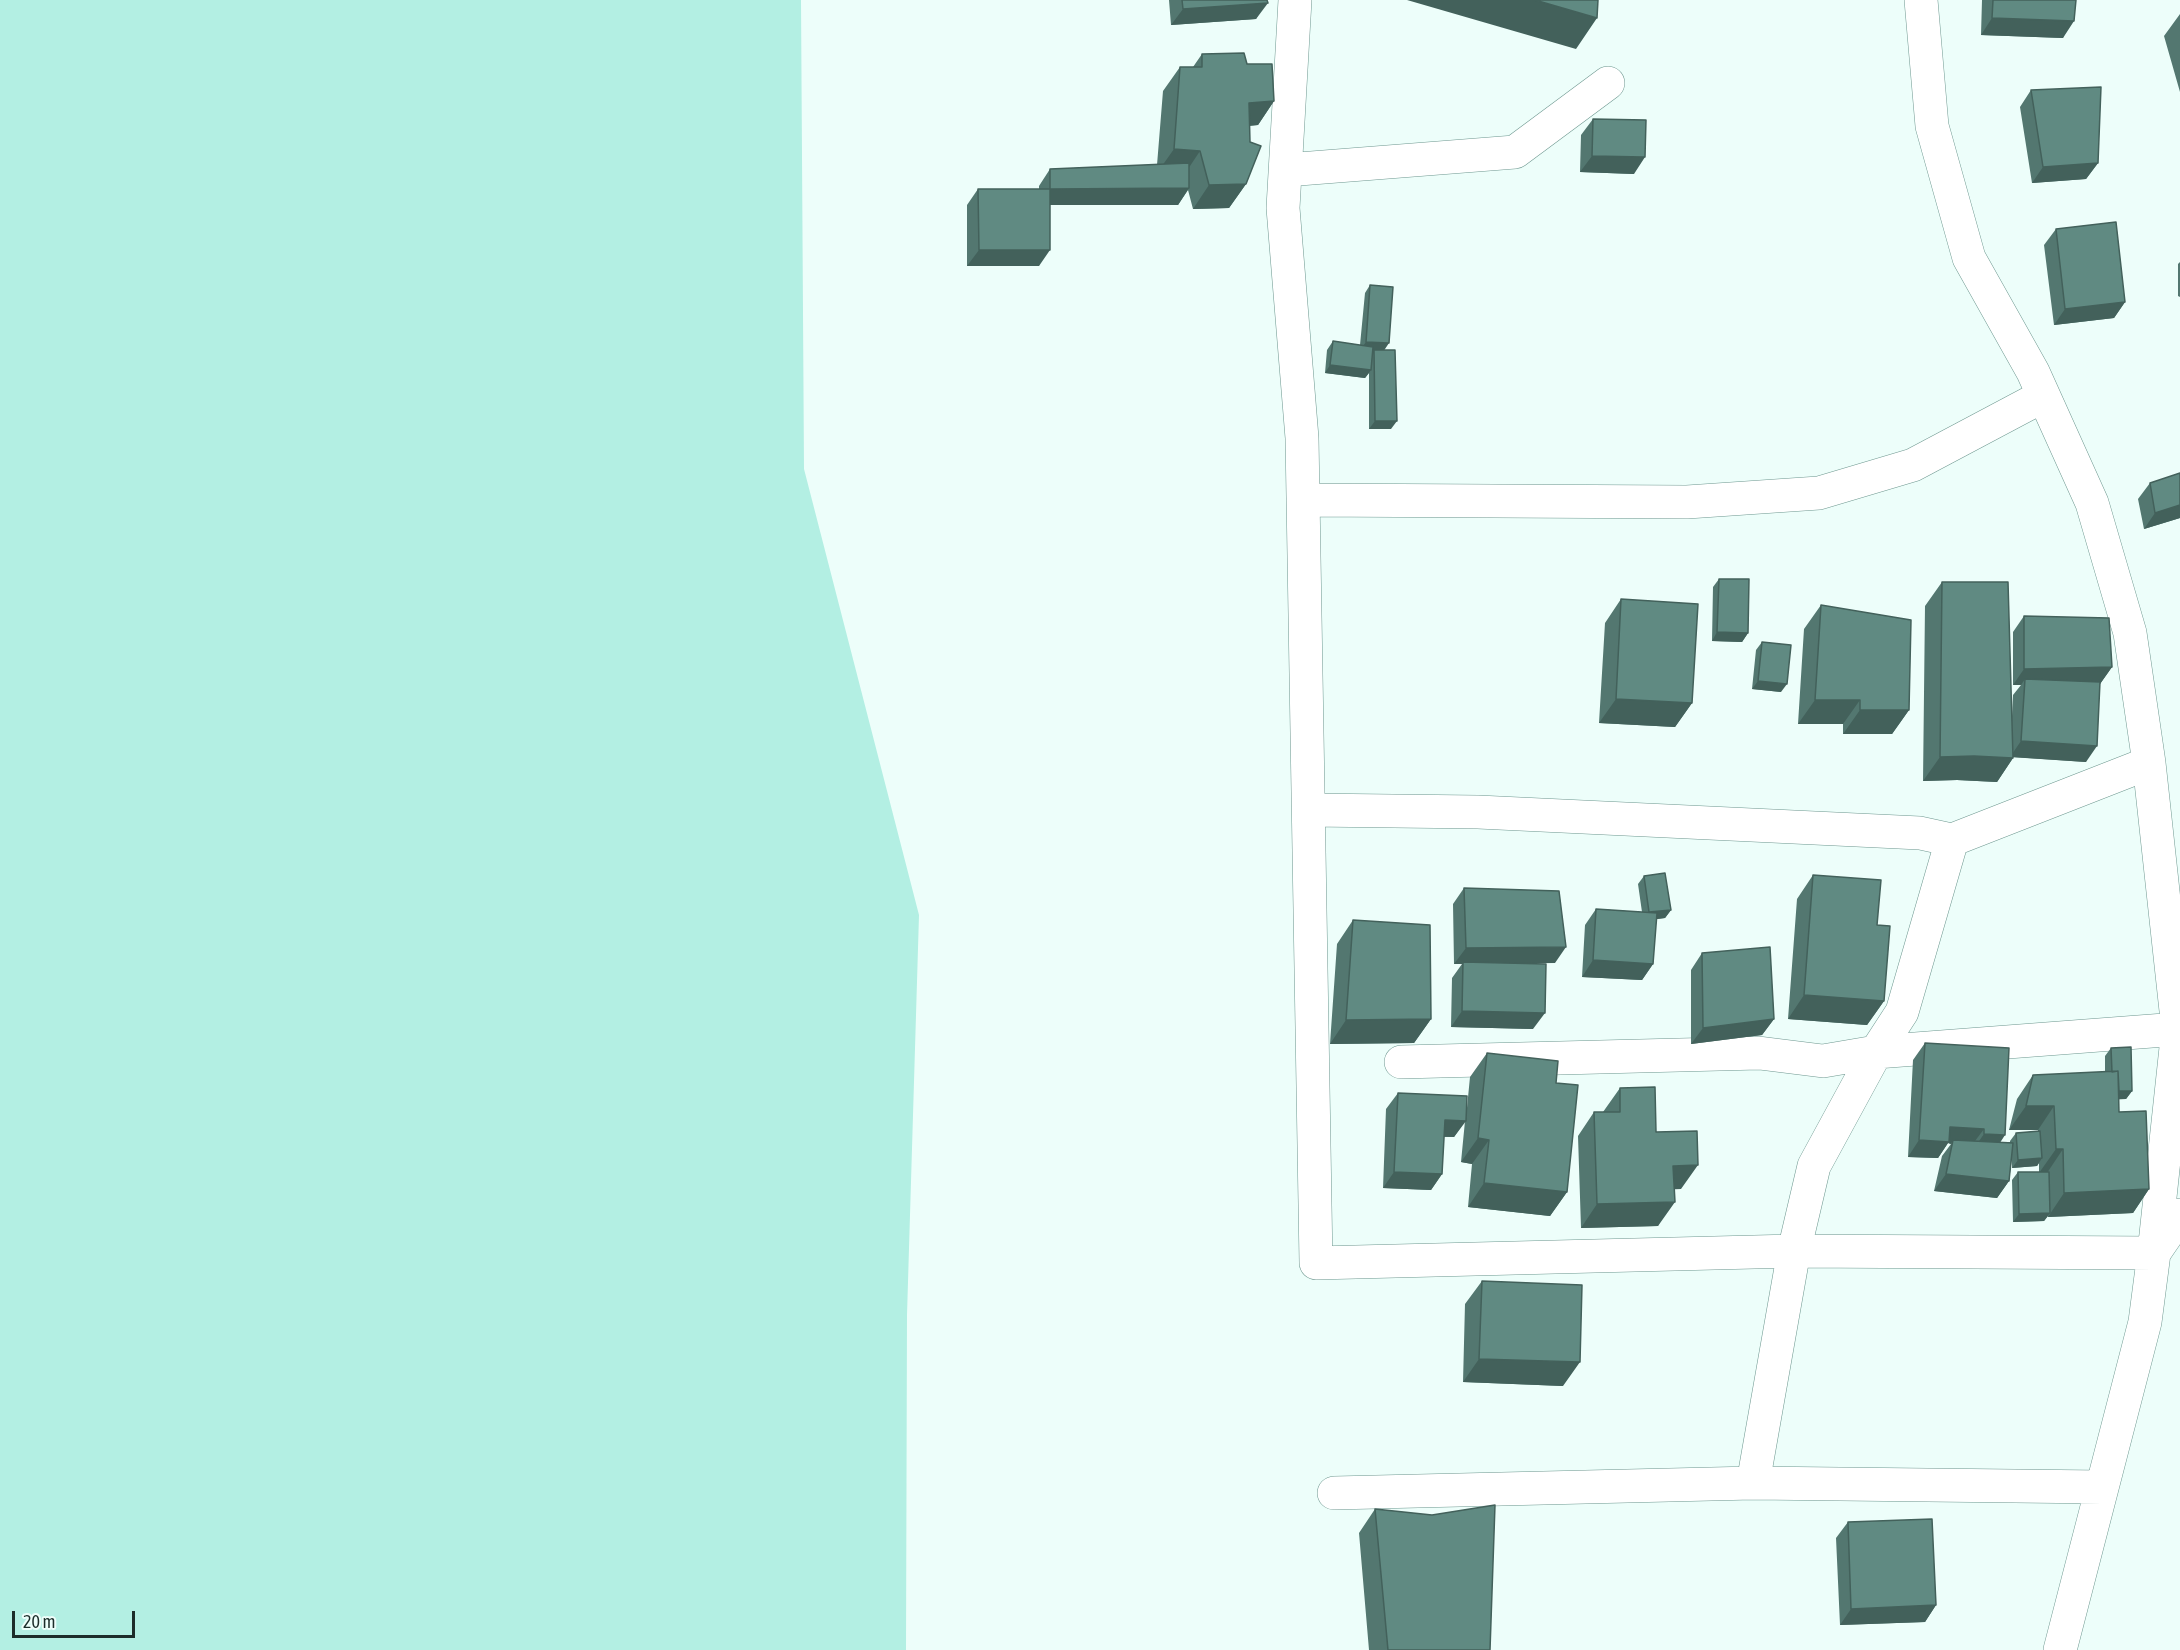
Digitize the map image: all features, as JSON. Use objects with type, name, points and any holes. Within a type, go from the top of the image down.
[{"type":"street","points":[[1295,0],[1284,208],[1302,438],[1316,1263],[1794,1251],[2154,1253]]},
{"type":"street","points":[[1921,0],[1932,126],[1969,258],[2033,372],[2092,503],[2127,622],[2149,763],[2178,1029],[2145,1322],[2060,1650]]},
{"type":"street","points":[[1286,170],[1515,152],[1608,83]]},
{"type":"street","points":[[1303,500],[1687,502],[1820,493],[1913,465],[2043,396]]},
{"type":"street","points":[[1308,810],[1490,813],[1920,833],[1952,840],[2149,763]]},
{"type":"street","points":[[1753,1483],[1794,1251],[1814,1166],[1876,1052],[1902,1011],[1952,840]]},
{"type":"street","points":[[1401,1062],[1759,1053],[1823,1061],[1876,1052],[2178,1029]]},
{"type":"street","points":[[2154,1253],[2180,1215]]},
{"type":"street","points":[[1334,1493],[1753,1483],[2102,1487]]},
{"type":"shaded area","points":[[0,0],[801,0],[804,469],[919,915],[907,1315],[906,1650],[0,1650]]},
{"type":"building","points":[[1182,0],[1267,0],[1268,3],[1183,9]]},
{"type":"building","points":[[1535,0],[1598,0],[1597,18]]},
{"type":"building","points":[[1993,0],[2076,0],[2074,21],[1992,18]]},
{"type":"building","points":[[1244,53],[1247,64],[1272,64],[1274,101],[1249,103],[1250,142],[1261,146],[1246,184],[1209,185],[1200,151],[1174,149],[1180,67],[1202,67],[1202,54]]},
{"type":"building","points":[[2101,87],[2098,163],[2043,167],[2031,90]]},
{"type":"building","points":[[1593,119],[1646,120],[1645,157],[1592,156]]},
{"type":"building","points":[[1189,163],[1189,188],[1050,189],[1050,169]]},
{"type":"building","points":[[978,189],[1050,189],[1050,250],[979,250]]},
{"type":"building","points":[[2116,222],[2125,302],[2065,309],[2056,229]]},
{"type":"building","points":[[1370,285],[1393,287],[1389,343],[1366,342]]},
{"type":"building","points":[[1333,341],[1373,347],[1371,370],[1330,365]]},
{"type":"building","points":[[1374,350],[1395,350],[1397,421],[1375,421]]},
{"type":"building","points":[[2180,473],[2180,505],[2155,513],[2150,483]]},
{"type":"building","points":[[1719,579],[1749,579],[1748,633],[1717,632]]},
{"type":"building","points":[[1942,582],[2008,582],[2013,758],[1940,757]]},
{"type":"building","points":[[1621,599],[1698,604],[1692,703],[1616,699]]},
{"type":"building","points":[[1821,605],[1911,620],[1909,710],[1860,710],[1860,700],[1815,700]]},
{"type":"building","points":[[2024,616],[2109,618],[2112,667],[2024,669]]},
{"type":"building","points":[[1762,642],[1791,645],[1787,684],[1758,681]]},
{"type":"building","points":[[2025,679],[2100,682],[2097,746],[2021,741]]},
{"type":"building","points":[[1665,873],[1671,910],[1649,912],[1644,876]]},
{"type":"building","points":[[1813,875],[1881,880],[1877,925],[1890,926],[1884,1001],[1804,995]]},
{"type":"building","points":[[1464,888],[1559,891],[1566,947],[1466,948]]},
{"type":"building","points":[[1596,909],[1657,913],[1653,964],[1593,960]]},
{"type":"building","points":[[1353,920],[1430,925],[1431,1019],[1346,1020]]},
{"type":"building","points":[[1770,947],[1774,1019],[1703,1028],[1702,953]]},
{"type":"building","points":[[1463,962],[1546,964],[1545,1013],[1462,1011]]},
{"type":"building","points":[[1925,1043],[2009,1048],[2005,1135],[1984,1134],[1984,1129],[1950,1127],[1949,1142],[1919,1140]]},
{"type":"building","points":[[2131,1047],[2132,1091],[2119,1091],[2118,1071],[2112,1072],[2111,1048]]},
{"type":"building","points":[[1487,1053],[1558,1061],[1556,1083],[1578,1085],[1567,1192],[1484,1183],[1489,1140],[1478,1138]]},
{"type":"building","points":[[2118,1071],[2119,1112],[2146,1111],[2149,1189],[2064,1193],[2063,1149],[2056,1149],[2054,1106],[2026,1106],[2033,1075]]},
{"type":"building","points":[[1655,1087],[1656,1132],[1697,1131],[1698,1165],[1673,1166],[1675,1202],[1597,1204],[1594,1112],[1620,1112],[1620,1088]]},
{"type":"building","points":[[1398,1093],[1467,1096],[1466,1121],[1445,1120],[1442,1174],[1394,1172]]},
{"type":"building","points":[[2040,1131],[2042,1158],[2018,1160],[2016,1133]]},
{"type":"building","points":[[1953,1140],[2013,1143],[2009,1181],[1946,1174]]},
{"type":"building","points":[[2018,1172],[2049,1172],[2050,1213],[2019,1214]]},
{"type":"building","points":[[1482,1281],[1582,1285],[1580,1362],[1479,1359]]},
{"type":"building","points":[[1495,1505],[1490,1650],[1388,1650],[1375,1509],[1432,1515]]},
{"type":"building","points":[[1932,1519],[1936,1605],[1851,1609],[1848,1522]]}]
